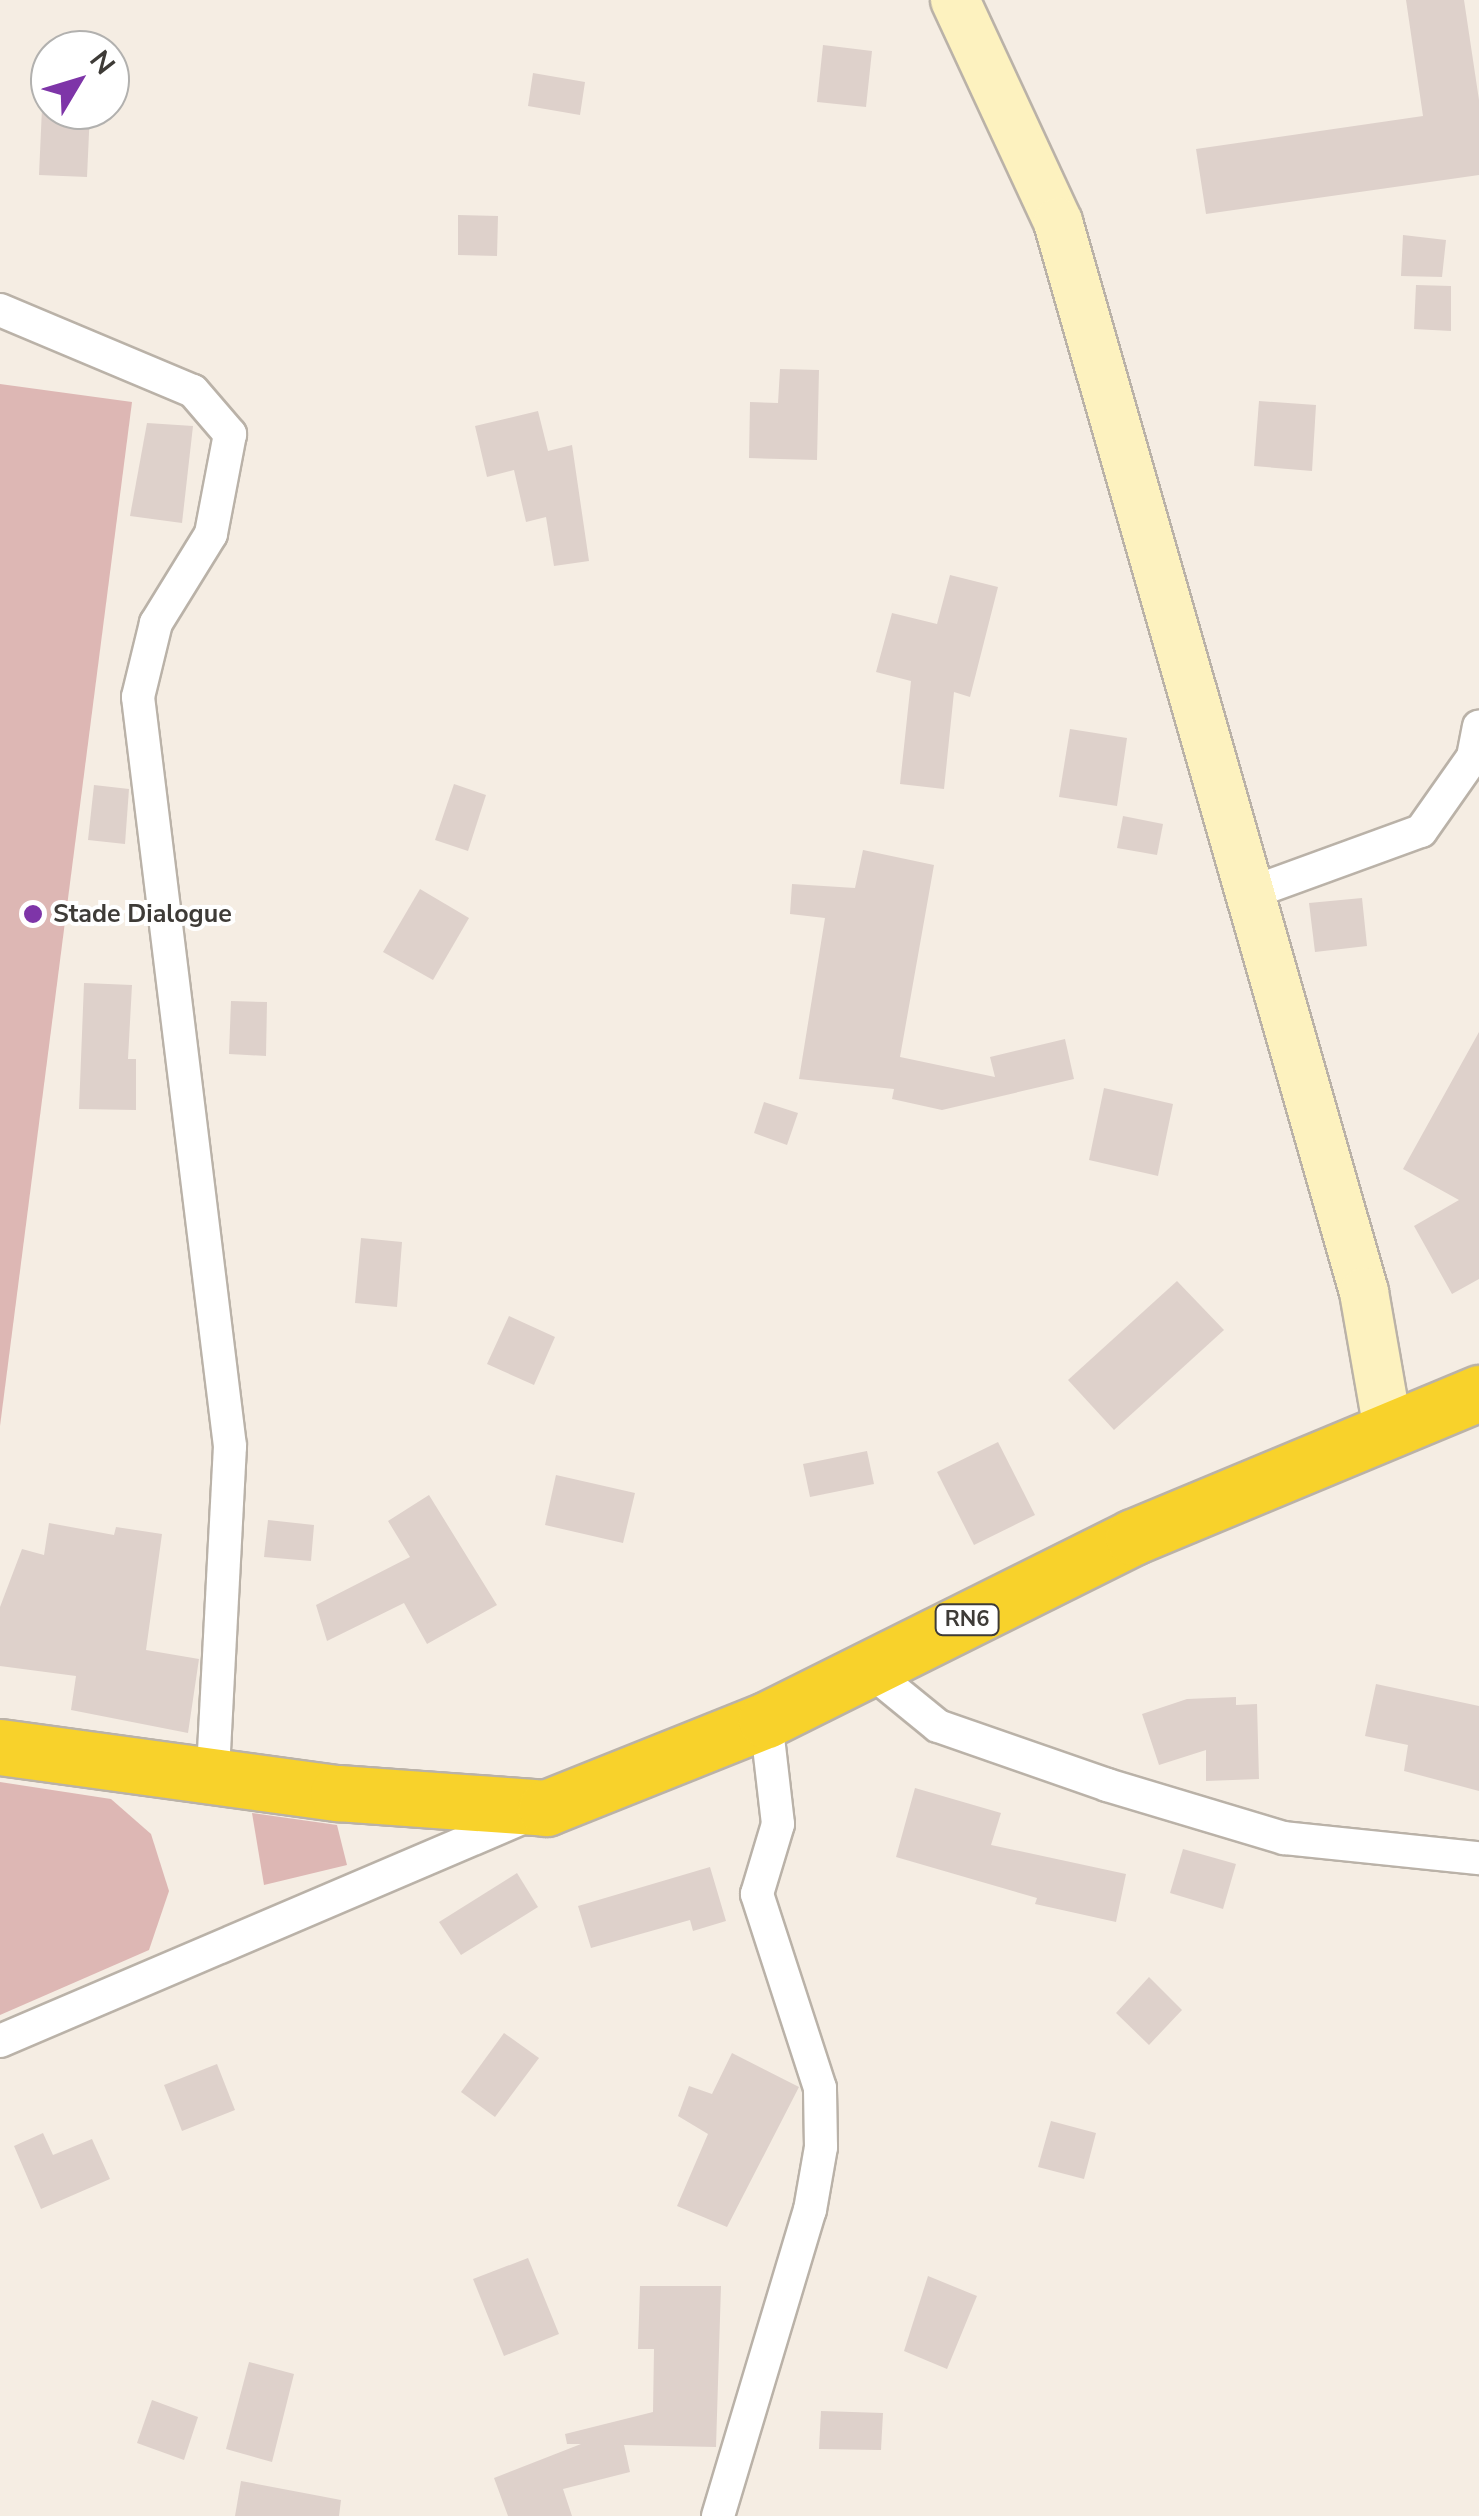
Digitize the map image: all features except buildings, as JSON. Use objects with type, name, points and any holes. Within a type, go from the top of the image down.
[{"type":"highway","name":"RN6","points":[[0,1747],[213,1772],[338,1793],[546,1808],[766,1720],[1133,1537],[1479,1393]]},
{"type":"main road","points":[[966,3],[1058,222],[1246,895],[1364,1292],[1388,1430]]},
{"type":"street","points":[[0,310],[193,391],[230,434],[211,534],[156,623],[138,697],[230,1446],[213,1772]]},
{"type":"street","points":[[1246,895],[1421,831],[1473,758],[1479,726]]},
{"type":"street","points":[[868,1669],[938,1726],[1107,1786],[1284,1838],[1479,1858]]},
{"type":"street","points":[[718,2516],[810,2210],[821,2147],[820,2088],[756,1894],[778,1824],[766,1720]]},
{"type":"street","points":[[0,2041],[546,1808]]},
{"type":"shaded area","name":"Stade Dialogue","points":[[0,384],[132,402],[0,1426]]},
{"type":"shaded area","points":[[0,1782],[111,1799],[151,1834],[169,1891],[149,1950],[0,2015]]},
{"type":"shaded area","points":[[252,1813],[337,1825],[347,1865],[264,1885]]},
{"type":"place","name":"Stade Dialogue","points":[[33,914]]}]
